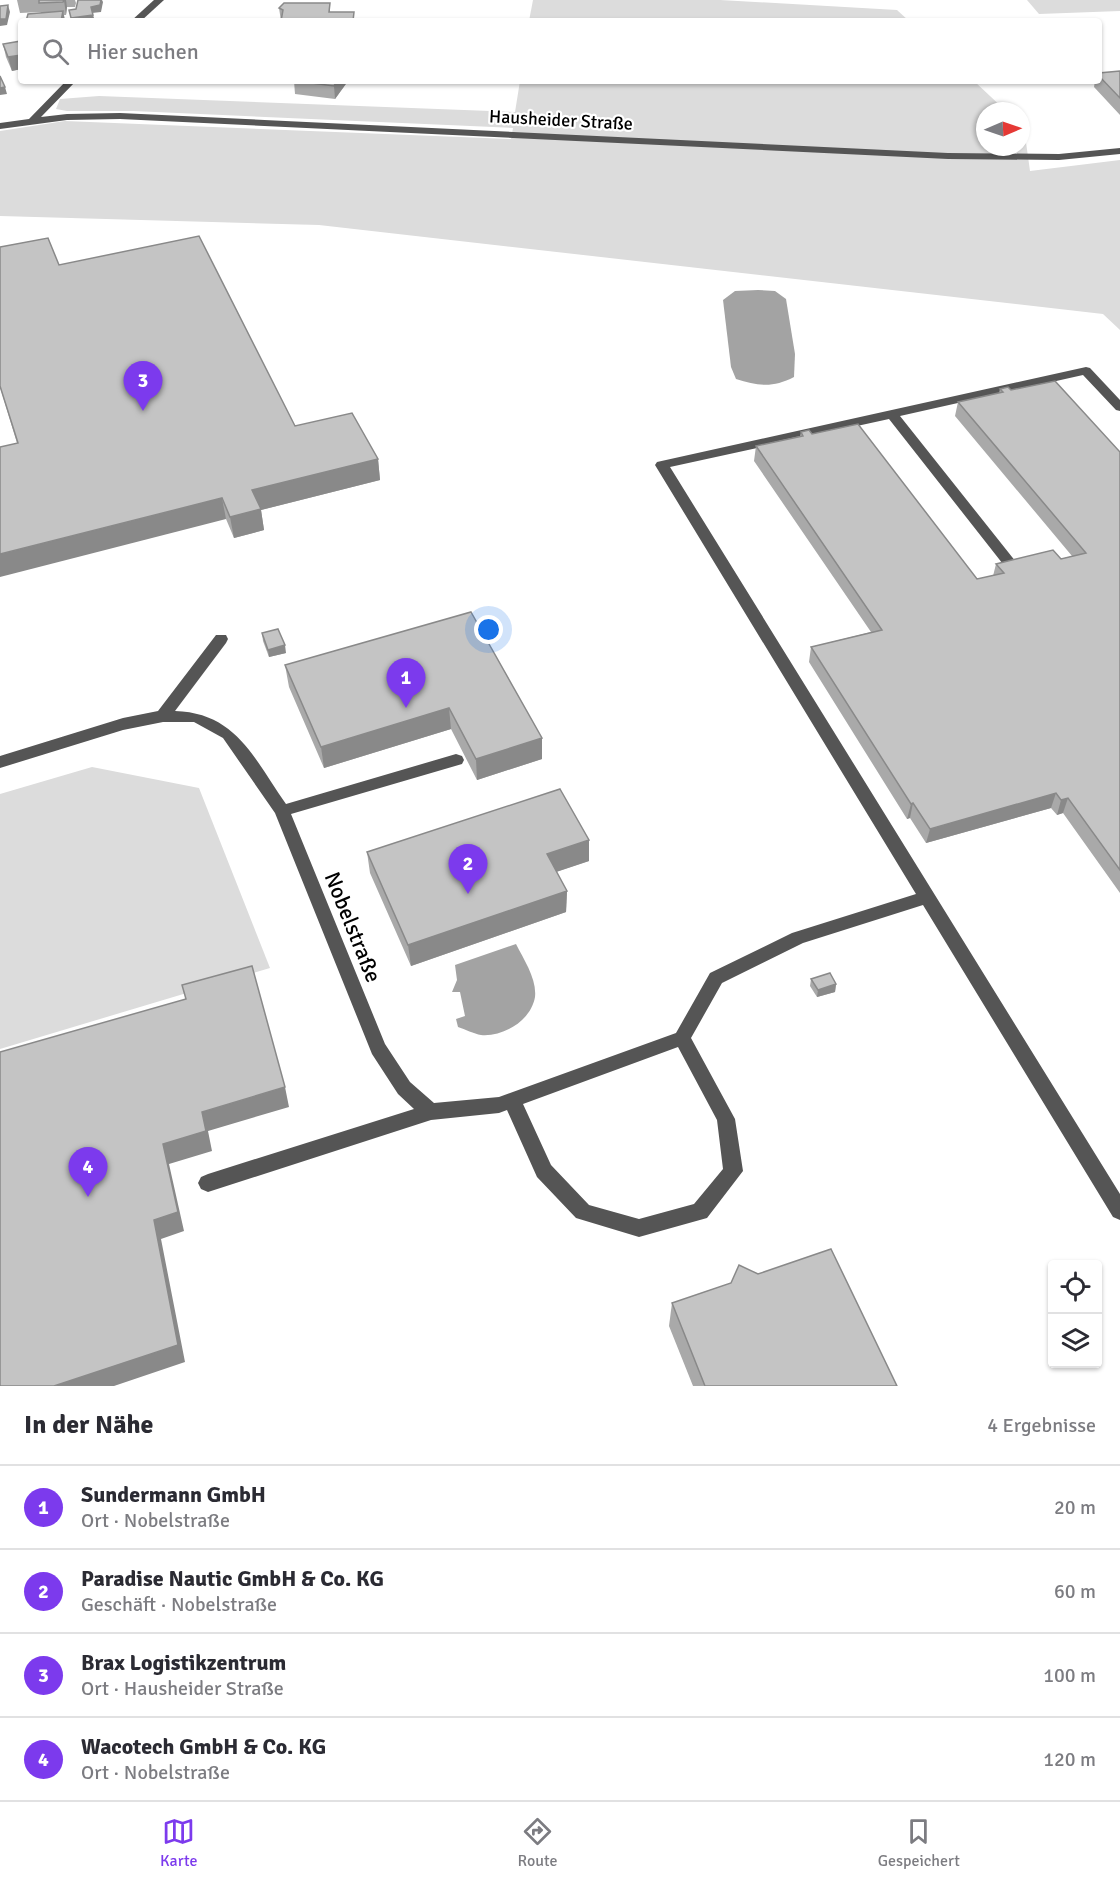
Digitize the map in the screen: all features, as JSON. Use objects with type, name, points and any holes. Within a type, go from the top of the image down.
[{"type":"street","points":[[139,18],[159,0]]},
{"type":"street","points":[[33,120],[68,84]]},
{"type":"street","name":"Hausheider Straße","points":[[0,126],[33,120],[120,116],[948,156],[1059,157],[1120,151]]},
{"type":"street","points":[[1120,406],[1086,371],[662,465],[1120,1210]]},
{"type":"street","points":[[891,413],[1015,570]]},
{"type":"street","points":[[163,716],[221,639]]},
{"type":"street","name":"Nobelstraße","points":[[0,762],[123,724],[163,716],[196,717],[228,734],[282,811],[378,1048],[404,1088],[431,1112]]},
{"type":"street","points":[[282,811],[456,760]]},
{"type":"street","points":[[208,1183],[431,1112],[477,1108],[512,1100],[682,1038],[716,978],[798,938],[927,897]]},
{"type":"street","points":[[512,1100],[544,1171],[583,1212],[639,1228],[699,1212],[733,1171],[726,1119],[682,1038]]},
{"type":"shaded area","points":[[533,0],[720,0],[897,10],[906,18],[530,18]]},
{"type":"shaded area","points":[[1027,0],[1120,0],[1120,11],[1039,14]]},
{"type":"shaded area","points":[[520,84],[977,84],[996,102],[976,102],[976,156],[1028,156],[1030,171],[1120,160],[1120,330],[1103,314],[319,225],[0,216],[0,131],[65,121],[511,139],[513,128],[56,109],[60,99],[99,96],[515,112]]},
{"type":"shaded area","points":[[735,291],[775,291],[786,299],[795,354],[794,377],[779,383],[758,384],[736,379],[731,367],[723,300]]},
{"type":"shaded area","points":[[92,767],[199,788],[270,968],[0,1049],[0,794]]},
{"type":"shaded area","points":[[516,944],[534,983],[535,997],[528,1013],[515,1026],[489,1035],[475,1034],[458,1027],[456,1019],[465,1016],[460,992],[452,992],[457,980],[455,965]]},
{"type":"building","points":[[39,0],[64,0],[63,2],[39,3]]},
{"type":"building","points":[[78,0],[101,0],[100,5],[91,7],[93,15],[71,18],[69,10],[76,9]]},
{"type":"building","points":[[284,3],[330,3],[329,12],[354,12],[353,18],[282,18],[283,10],[279,8]]},
{"type":"building","points":[[8,5],[6,19],[0,19],[0,6]]},
{"type":"building","points":[[63,11],[62,18],[27,18],[28,14]]},
{"type":"building","points":[[18,42],[18,55],[8,57],[3,44]]},
{"type":"building","points":[[1120,71],[1120,98],[1102,79],[1102,73]]},
{"type":"building","points":[[0,76],[5,87],[0,88]]},
{"type":"building","points":[[199,236],[295,426],[352,413],[378,459],[252,490],[261,509],[230,517],[222,498],[0,554],[0,447],[18,443],[0,386],[0,247],[48,238],[59,265]]},
{"type":"building","points":[[1055,381],[1120,452],[1120,870],[1068,798],[1061,800],[1056,793],[930,829],[913,803],[911,804],[811,647],[882,630],[756,446],[803,436],[801,432],[809,430],[812,434],[858,424],[977,579],[1004,573],[996,564],[1053,550],[1061,559],[1086,553],[958,402],[1003,392],[1000,389],[1008,387],[1011,390]]},
{"type":"building","points":[[471,612],[542,738],[476,759],[449,708],[321,747],[285,665]]},
{"type":"building","points":[[278,629],[285,645],[268,650],[262,633]]},
{"type":"building","points":[[560,789],[589,840],[547,854],[567,891],[408,945],[367,852]]},
{"type":"building","points":[[252,966],[285,1087],[202,1112],[206,1131],[163,1144],[178,1212],[154,1220],[178,1345],[54,1386],[0,1386],[0,1052],[186,999],[182,985]]},
{"type":"building","points":[[830,973],[836,984],[818,990],[811,979]]},
{"type":"building","points":[[831,1249],[897,1386],[705,1386],[672,1303],[731,1283],[739,1265],[758,1274]]},
{"type":"place","name":"Brax Logistikzentrum","points":[[143,411]]},
{"type":"place","name":"Sundermann GmbH","points":[[406,708]]},
{"type":"place","name":"Paradise Nautic GmbH & Co. KG","points":[[468,894]]},
{"type":"place","name":"Wacotech GmbH & Co. KG","points":[[88,1197]]}]
